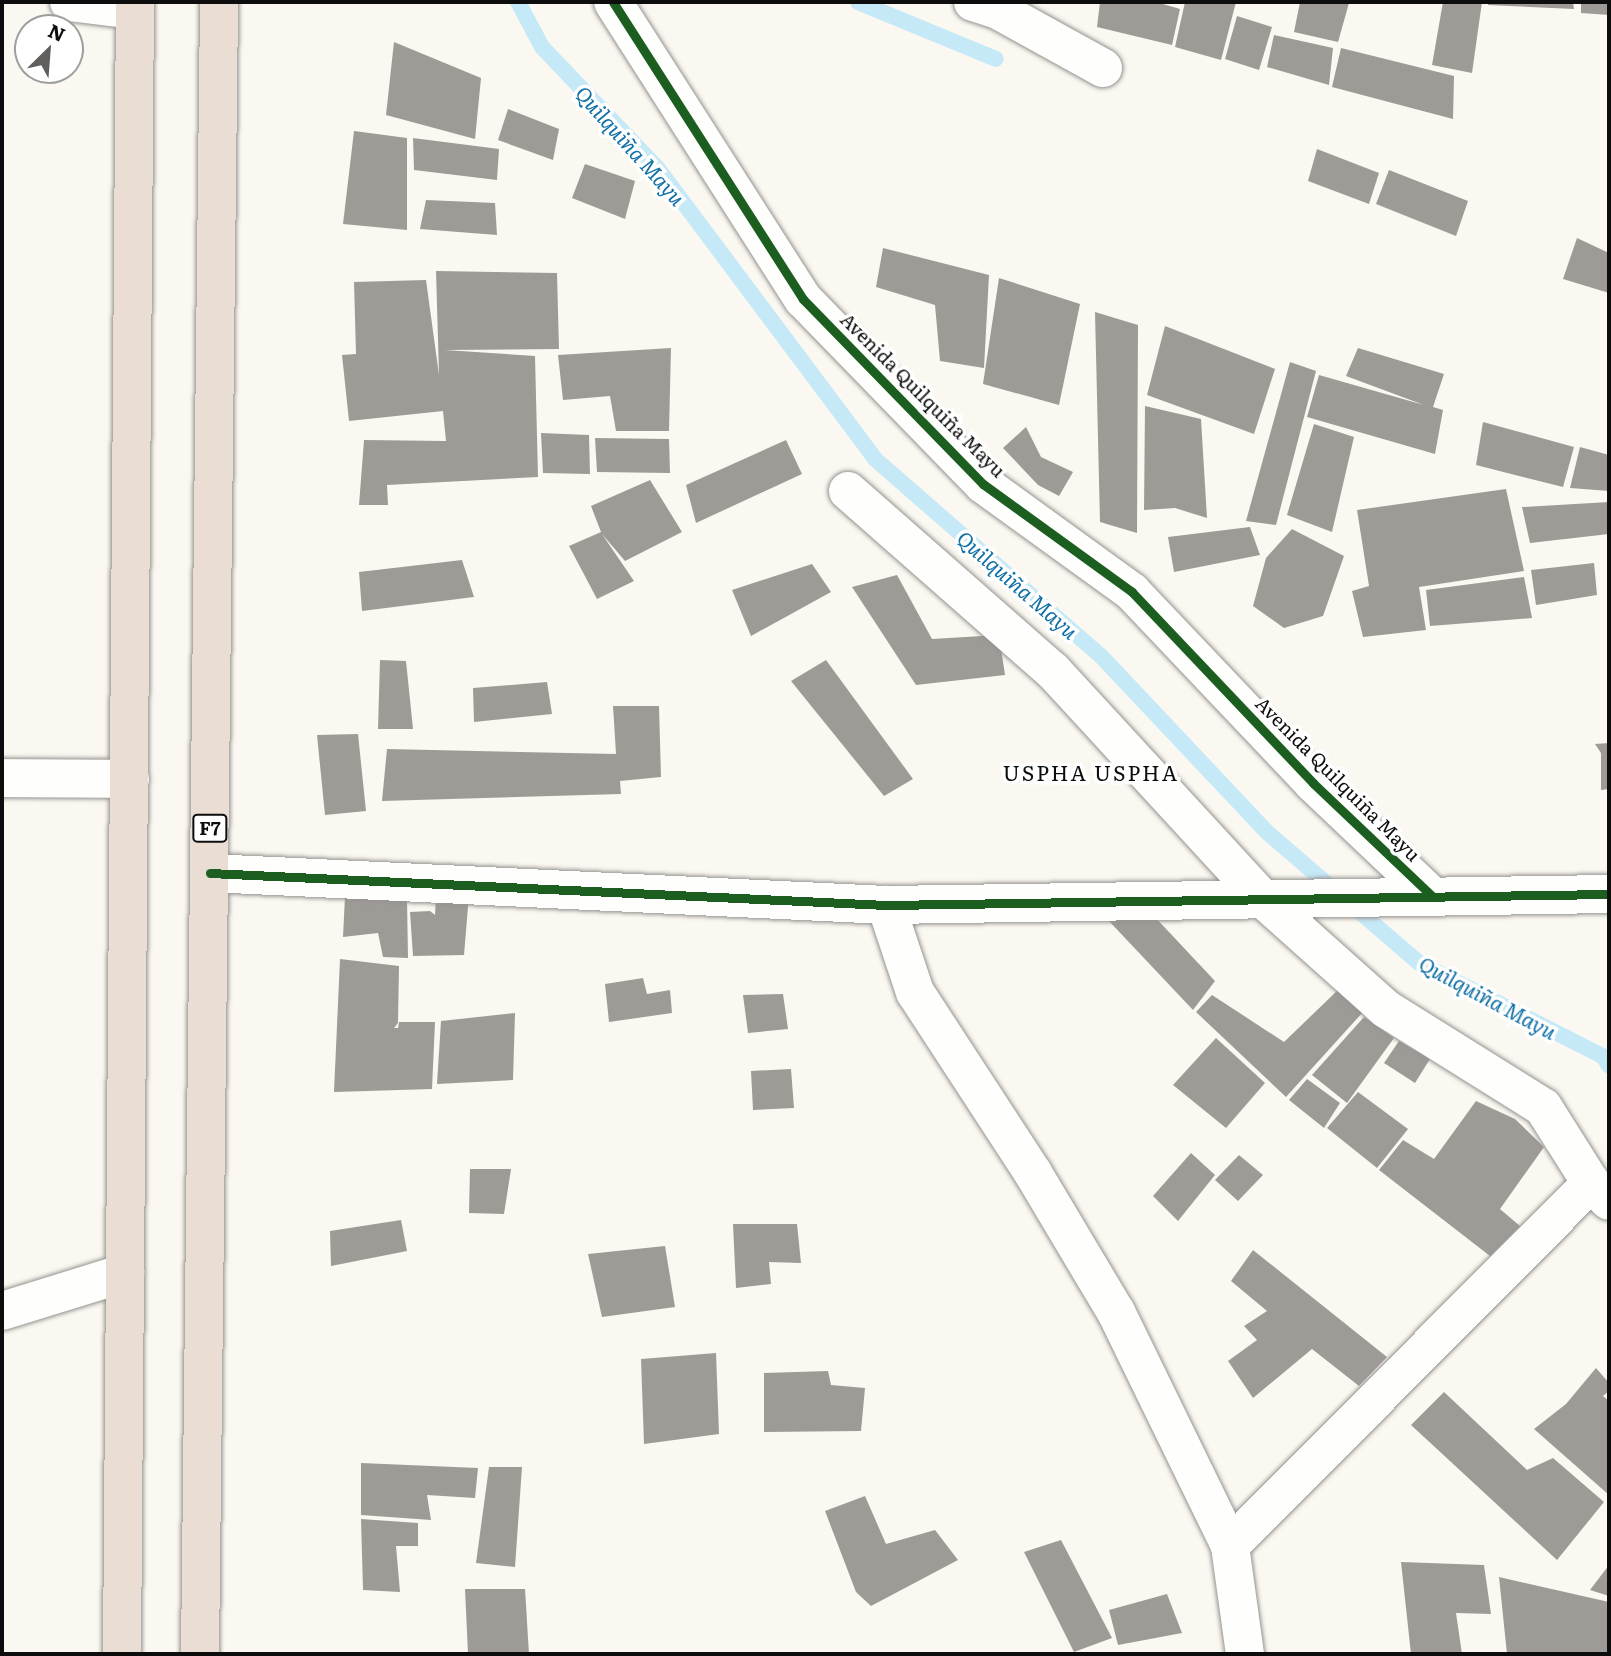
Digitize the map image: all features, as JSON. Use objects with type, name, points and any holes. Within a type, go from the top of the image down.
[{"type":"highway","name":"F7","points":[[200,1654],[219,2]]},
{"type":"highway","points":[[122,1654],[134,6]]},
{"type":"street","points":[[69,2],[134,6]]},
{"type":"street","name":"Avenida Quilquiña Mayu","points":[[612,2],[803,299],[983,484],[1132,592],[1313,783],[1432,896]]},
{"type":"street","points":[[973,2],[998,10],[1103,68]]},
{"type":"street","points":[[848,491],[1053,671],[1263,899],[1385,1009],[1543,1107],[1600,1192],[1230,1546]]},
{"type":"street","points":[[2,778],[130,779]]},
{"type":"street","points":[[209,873],[886,905],[1609,894]]},
{"type":"street","points":[[886,905],[915,992],[1033,1173],[1116,1312],[1230,1546],[1245,1654]]},
{"type":"street","points":[[2,1311],[125,1273]]},
{"type":"building","points":[[1100,2],[1156,2],[1180,9],[1172,45],[1097,27]]},
{"type":"building","points":[[1185,2],[1236,2],[1221,60],[1175,47]]},
{"type":"building","points":[[1300,2],[1349,3],[1338,42],[1294,32]]},
{"type":"building","points":[[1443,2],[1482,2],[1472,73],[1432,65]]},
{"type":"building","points":[[1488,2],[1573,2],[1574,9],[1488,5]]},
{"type":"building","points":[[1581,2],[1609,2],[1609,15],[1581,13]]},
{"type":"building","points":[[1237,16],[1272,27],[1259,70],[1225,59]]},
{"type":"building","points":[[1274,35],[1333,48],[1329,85],[1267,67]]},
{"type":"building","points":[[394,42],[481,78],[475,139],[386,115]]},
{"type":"building","points":[[1341,48],[1454,76],[1453,119],[1332,87]]},
{"type":"building","points":[[508,109],[559,129],[553,160],[498,140]]},
{"type":"building","points":[[354,131],[407,138],[407,230],[343,224]]},
{"type":"building","points":[[413,138],[499,149],[497,180],[414,170]]},
{"type":"building","points":[[1317,149],[1379,173],[1369,204],[1308,181]]},
{"type":"building","points":[[585,164],[635,181],[625,219],[572,198]]},
{"type":"building","points":[[1389,170],[1468,201],[1456,236],[1376,204]]},
{"type":"building","points":[[426,200],[495,203],[497,235],[420,229]]},
{"type":"building","points":[[1577,238],[1609,253],[1609,293],[1563,279]]},
{"type":"building","points":[[883,248],[989,275],[984,368],[940,361],[935,305],[876,287]]},
{"type":"building","points":[[436,271],[557,273],[559,349],[445,350],[535,356],[538,477],[387,485],[388,505],[359,505],[364,440],[446,441],[443,411],[349,421],[342,355],[356,354],[354,282],[426,280],[439,375]]},
{"type":"building","points":[[999,278],[1080,304],[1059,405],[983,384]]},
{"type":"building","points":[[1095,312],[1138,325],[1137,533],[1100,522]]},
{"type":"building","points":[[1165,326],[1275,369],[1254,434],[1147,395]]},
{"type":"building","points":[[671,348],[669,431],[616,431],[610,396],[563,400],[558,355]]},
{"type":"building","points":[[1358,348],[1444,374],[1433,407],[1443,410],[1435,454],[1307,417],[1319,375],[1424,405],[1346,376]]},
{"type":"building","points":[[1290,362],[1316,371],[1276,525],[1246,521]]},
{"type":"building","points":[[1145,406],[1201,419],[1207,518],[1175,508],[1144,510]]},
{"type":"building","points":[[1483,422],[1574,447],[1563,487],[1476,465]]},
{"type":"building","points":[[1314,424],[1354,437],[1332,532],[1287,515]]},
{"type":"building","points":[[1026,427],[1041,457],[1073,472],[1059,496],[1038,485],[1003,448]]},
{"type":"building","points":[[541,433],[589,435],[590,474],[543,473]]},
{"type":"building","points":[[595,438],[669,439],[670,473],[597,472]]},
{"type":"building","points":[[786,440],[802,474],[696,523],[686,485]]},
{"type":"building","points":[[1580,447],[1609,455],[1609,491],[1570,488]]},
{"type":"building","points":[[650,480],[682,532],[625,561],[602,534],[634,581],[597,599],[569,546],[601,532],[591,506]]},
{"type":"building","points":[[1506,489],[1524,571],[1419,587],[1426,630],[1363,637],[1352,591],[1369,586],[1357,510]]},
{"type":"building","points":[[1609,502],[1609,534],[1530,543],[1522,507]]},
{"type":"building","points":[[1250,527],[1260,555],[1174,572],[1168,537]]},
{"type":"building","points":[[1292,529],[1344,556],[1323,616],[1284,628],[1253,606],[1266,558]]},
{"type":"building","points":[[462,560],[474,597],[362,611],[359,572]]},
{"type":"building","points":[[1594,563],[1597,595],[1536,605],[1531,570]]},
{"type":"building","points":[[812,564],[831,592],[751,636],[732,590]]},
{"type":"building","points":[[897,575],[932,639],[999,635],[1005,675],[916,685],[852,587]]},
{"type":"building","points":[[1524,577],[1532,618],[1430,626],[1426,590]]},
{"type":"building","points":[[380,660],[406,661],[413,729],[378,729]]},
{"type":"building","points":[[826,660],[913,779],[884,796],[791,681]]},
{"type":"building","points":[[547,682],[552,714],[474,722],[473,688]]},
{"type":"building","points":[[613,706],[659,706],[661,777],[620,781],[621,794],[382,801],[387,749],[616,754]]},
{"type":"building","points":[[358,734],[366,811],[325,815],[317,735]]},
{"type":"building","points":[[1609,743],[1609,789],[1601,790],[1601,753],[1595,744]]},
{"type":"building","points":[[469,895],[464,955],[413,956],[410,912],[430,911],[435,915],[436,896]]},
{"type":"building","points":[[345,896],[407,898],[408,958],[383,957],[378,933],[343,937]]},
{"type":"building","points":[[1153,915],[1215,981],[1193,1010],[1108,920]]},
{"type":"building","points":[[340,959],[399,966],[398,1023],[394,1028],[398,1028],[399,1022],[435,1022],[432,1089],[334,1092]]},
{"type":"building","points":[[643,978],[647,994],[670,990],[672,1013],[609,1022],[605,984]]},
{"type":"building","points":[[1340,988],[1363,1012],[1286,1097],[1196,1012],[1212,995],[1284,1042]]},
{"type":"building","points":[[783,994],[788,1029],[748,1033],[743,995]]},
{"type":"building","points":[[515,1013],[513,1080],[437,1084],[441,1021]]},
{"type":"building","points":[[1364,1017],[1394,1038],[1347,1103],[1312,1075]]},
{"type":"building","points":[[1216,1038],[1265,1083],[1226,1128],[1173,1085]]},
{"type":"building","points":[[1399,1041],[1430,1059],[1415,1083],[1384,1063]]},
{"type":"building","points":[[791,1069],[794,1108],[753,1110],[751,1071]]},
{"type":"building","points":[[1307,1079],[1340,1103],[1324,1128],[1289,1100]]},
{"type":"building","points":[[1358,1092],[1408,1129],[1377,1168],[1327,1128]]},
{"type":"building","points":[[1476,1101],[1515,1119],[1544,1147],[1500,1209],[1520,1226],[1490,1256],[1379,1170],[1403,1140],[1434,1159]]},
{"type":"building","points":[[1191,1153],[1215,1175],[1178,1221],[1153,1196]]},
{"type":"building","points":[[1239,1155],[1263,1175],[1238,1201],[1215,1180]]},
{"type":"building","points":[[470,1169],[511,1169],[504,1214],[469,1213]]},
{"type":"building","points":[[401,1220],[407,1251],[331,1266],[330,1231]]},
{"type":"building","points":[[733,1224],[797,1224],[801,1263],[769,1262],[771,1284],[736,1288]]},
{"type":"building","points":[[665,1246],[675,1307],[602,1317],[588,1254]]},
{"type":"building","points":[[1253,1250],[1387,1357],[1359,1386],[1312,1349],[1253,1398],[1228,1361],[1257,1340],[1244,1326],[1267,1311],[1231,1281]]},
{"type":"building","points":[[716,1353],[719,1434],[644,1444],[641,1359]]},
{"type":"building","points":[[1596,1368],[1609,1383],[1609,1391],[1603,1396],[1609,1401],[1609,1495],[1534,1429],[1566,1404]]},
{"type":"building","points":[[828,1371],[831,1385],[865,1388],[861,1431],[764,1432],[764,1373]]},
{"type":"building","points":[[1444,1392],[1527,1470],[1553,1458],[1604,1502],[1557,1560],[1411,1425]]},
{"type":"building","points":[[361,1463],[478,1468],[475,1498],[427,1495],[431,1520],[361,1515]]},
{"type":"building","points":[[489,1467],[522,1467],[515,1567],[476,1563]]},
{"type":"building","points":[[865,1496],[886,1544],[935,1530],[958,1560],[871,1606],[856,1592],[825,1511]]},
{"type":"building","points":[[361,1519],[418,1523],[418,1546],[396,1546],[400,1592],[363,1590]]},
{"type":"building","points":[[1061,1540],[1112,1638],[1074,1652],[1024,1552]]},
{"type":"building","points":[[1401,1562],[1484,1565],[1491,1614],[1456,1613],[1462,1654],[1411,1654]]},
{"type":"building","points":[[1609,1565],[1609,1596],[1590,1590]]},
{"type":"building","points":[[1499,1577],[1609,1602],[1609,1654],[1507,1654]]},
{"type":"building","points":[[465,1589],[525,1589],[529,1654],[468,1654]]},
{"type":"building","points":[[1167,1594],[1182,1633],[1118,1645],[1109,1610]]},
{"type":"waterway","name":"Quilquiña Mayu","points":[[518,2],[542,47],[659,170],[875,459],[1101,656],[1268,833],[1419,963],[1604,1057],[1609,1066]]},
{"type":"waterway","points":[[858,2],[996,59]]},
{"type":"cycle path","points":[[613,2],[803,299],[983,484],[1132,592],[1313,783],[1432,896]]},
{"type":"cycle path","points":[[210,873],[886,905],[1609,894]]},
{"type":"district","name":"USPHA USPHA","points":[[1091,772]]}]
